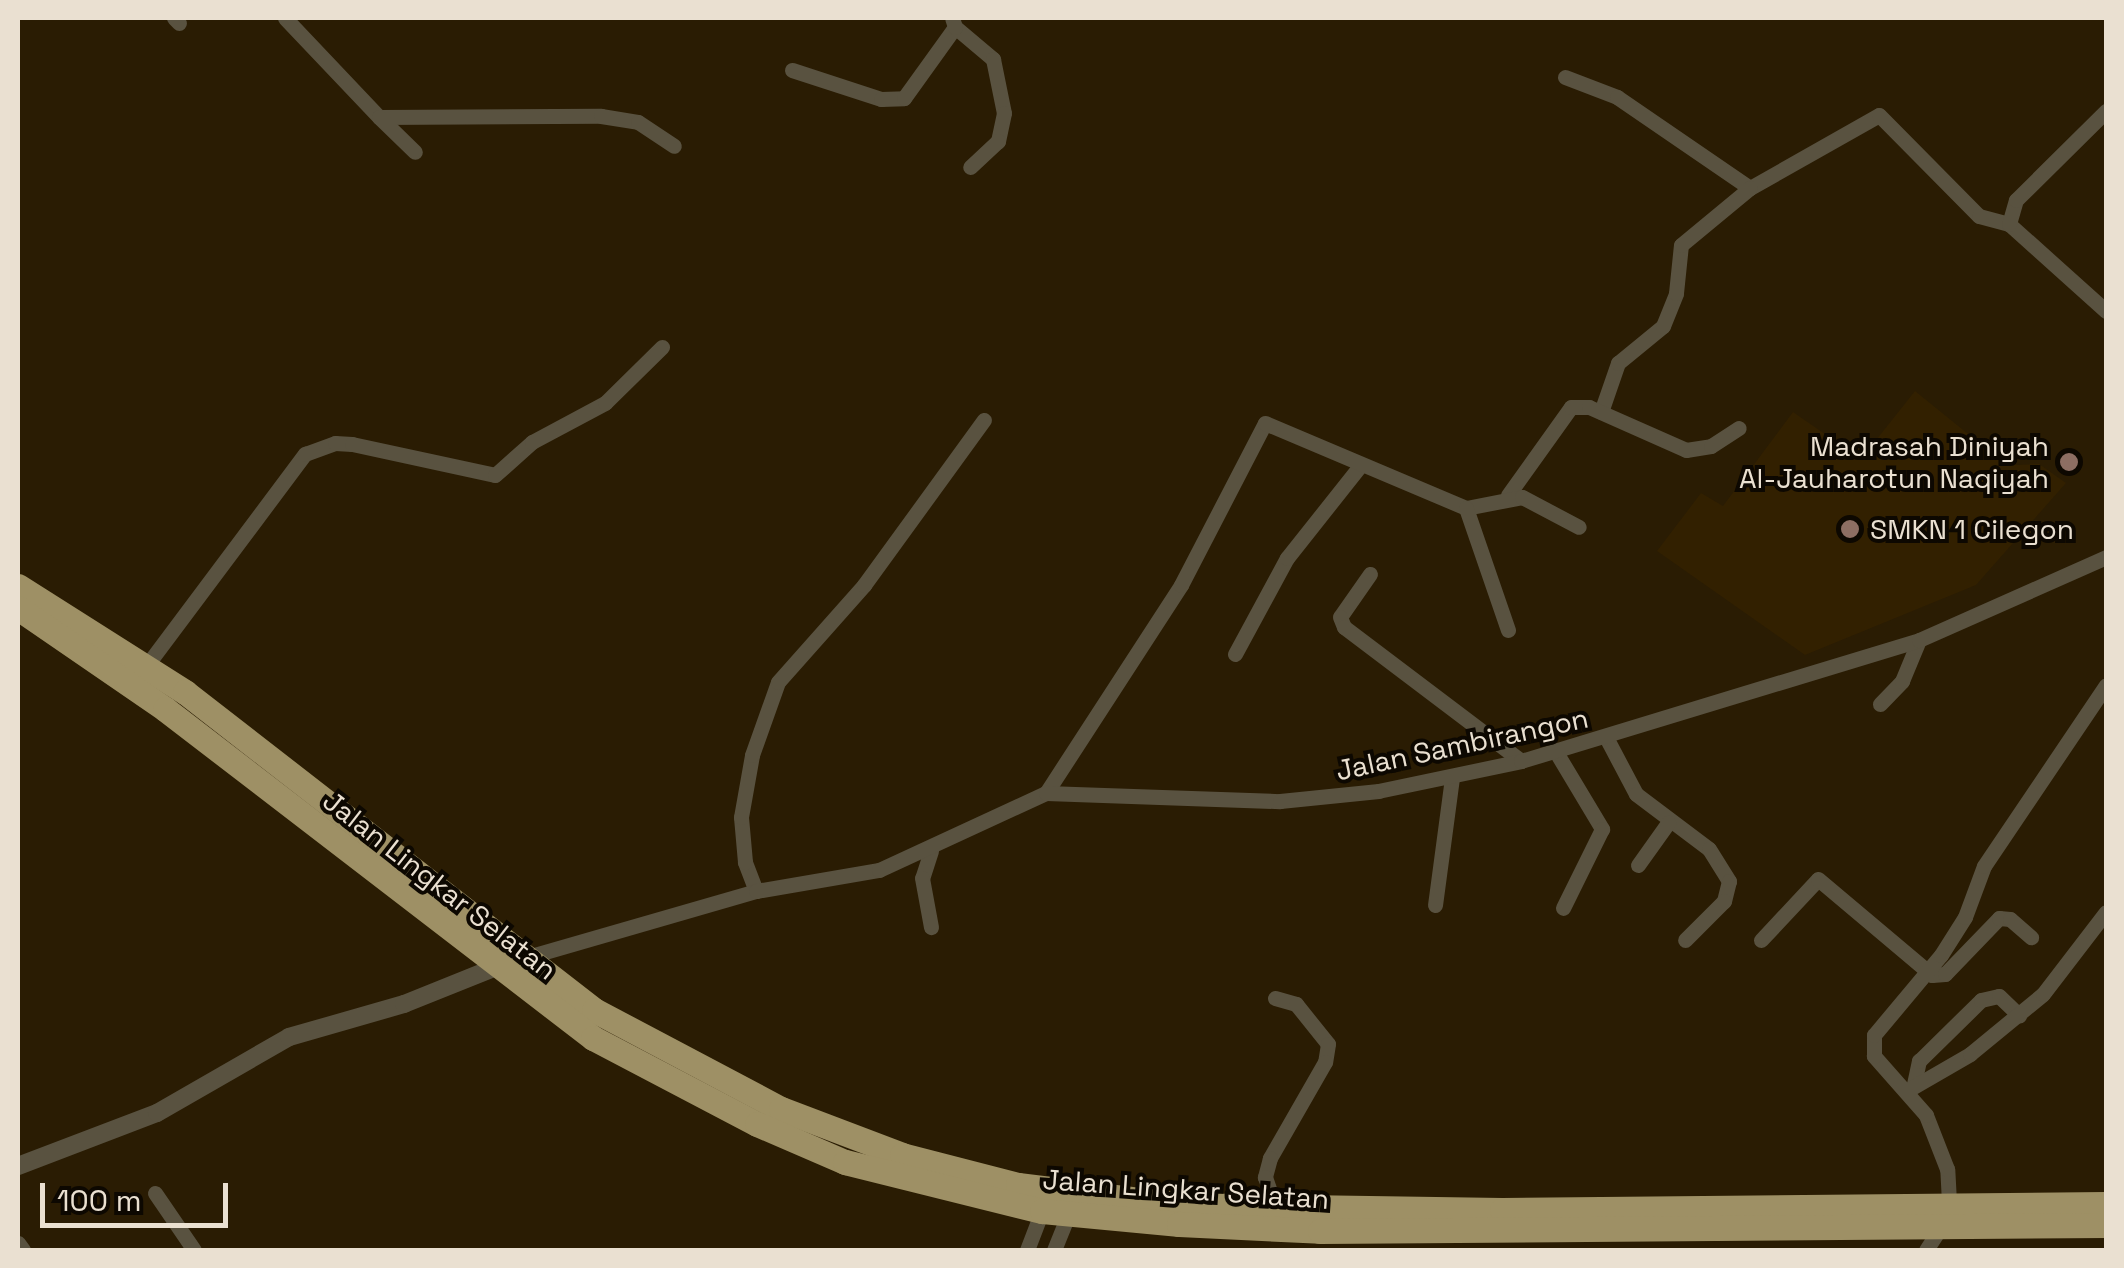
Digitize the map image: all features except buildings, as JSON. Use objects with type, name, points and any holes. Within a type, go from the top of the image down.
[{"type":"highway","name":"Jalan Lingkar Selatan","points":[[18,586],[147,666],[594,1010],[688,1062],[900,1165],[1074,1195],[1276,1209],[1320,1220],[1555,1240],[2106,1204]]},
{"type":"highway","name":"Jalan Lingkar Selatan","points":[[18,608],[165,709],[593,1038],[757,1124],[1042,1211],[1320,1220],[1947,1212],[2106,1225]]},
{"type":"highway","points":[[377,874],[396,854]]},
{"type":"street","points":[[286,18],[414,152]]},
{"type":"street","points":[[792,70],[881,99],[904,98],[954,22],[992,59],[1002,98],[1002,134],[970,166]]},
{"type":"street","points":[[1565,77],[1617,97],[1750,188]]},
{"type":"street","points":[[2009,224],[2016,200],[2106,111]]},
{"type":"street","points":[[1602,412],[1618,363],[1663,326],[1676,293],[1682,245],[1750,188],[1880,115],[1978,216],[2009,224],[2106,311]]},
{"type":"street","points":[[379,117],[601,116],[638,122],[674,146]]},
{"type":"street","points":[[147,666],[305,454],[334,443],[352,444],[495,475],[532,442],[605,403],[662,347]]},
{"type":"street","points":[[1046,793],[1180,585],[1265,423],[1359,467],[1466,508],[1508,495],[1566,412],[1579,407],[1602,412],[1686,450],[1711,446],[1739,428]]},
{"type":"street","points":[[756,891],[745,862],[742,817],[752,755],[778,682],[864,585],[984,420]]},
{"type":"street","points":[[1235,654],[1287,558],[1359,467]]},
{"type":"street","points":[[1508,495],[1578,527]]},
{"type":"street","points":[[1466,508],[1508,630]]},
{"type":"street","name":"Jalan Sambirangon","points":[[524,958],[756,891],[879,870],[931,851],[1046,793],[1280,801],[1452,777],[1521,761],[1607,739],[1919,640],[2106,556]]},
{"type":"street","points":[[1370,574],[1340,617],[1344,627],[1521,761]]},
{"type":"street","points":[[1880,704],[1902,681],[1919,640]]},
{"type":"street","points":[[1926,1250],[1947,1212],[1942,1150],[1911,1087],[1874,1056],[1872,1041],[1966,917],[1984,866],[2106,685]]},
{"type":"street","points":[[1607,739],[1636,794],[1668,822],[1709,849],[1729,881],[1724,901],[1685,940]]},
{"type":"street","points":[[1556,752],[1602,829],[1563,908]]},
{"type":"street","points":[[1435,905],[1452,777]]},
{"type":"street","points":[[1638,866],[1668,822]]},
{"type":"street","points":[[931,851],[922,878],[931,926]]},
{"type":"street","points":[[1762,940],[1820,880],[1923,971],[1945,974],[1999,918],[2010,918],[2031,937]]},
{"type":"street","points":[[1911,1087],[1970,1054],[2018,1015],[2067,969],[2106,912]]},
{"type":"street","points":[[18,1166],[158,1114],[289,1037],[404,1004],[496,967]]},
{"type":"street","points":[[1911,1087],[1919,1061],[1981,1000],[1999,996],[2018,1015]]},
{"type":"street","points":[[1275,998],[1296,1004],[1328,1044],[1325,1062],[1270,1158],[1265,1176],[1276,1209]]},
{"type":"street","points":[[155,1193],[194,1250]]},
{"type":"street","points":[[1027,1250],[1042,1211]]},
{"type":"street","points":[[1054,1250],[1068,1214]]},
{"type":"street","points":[[18,1243],[23,1250]]},
{"type":"shaded area","name":"SMKN 1 Cilegon","points":[[1915,391],[1978,442],[2016,465],[2039,464],[2066,483],[1976,585],[1805,655],[1657,551],[1701,493],[1723,506],[1793,412],[1861,459]]},
{"type":"place","name":"Madrasah Diniyah Al-Jauharotun Naqiyah","points":[[2069,462]]},
{"type":"place","name":"SMKN 1 Cilegon","points":[[1850,529]]}]
